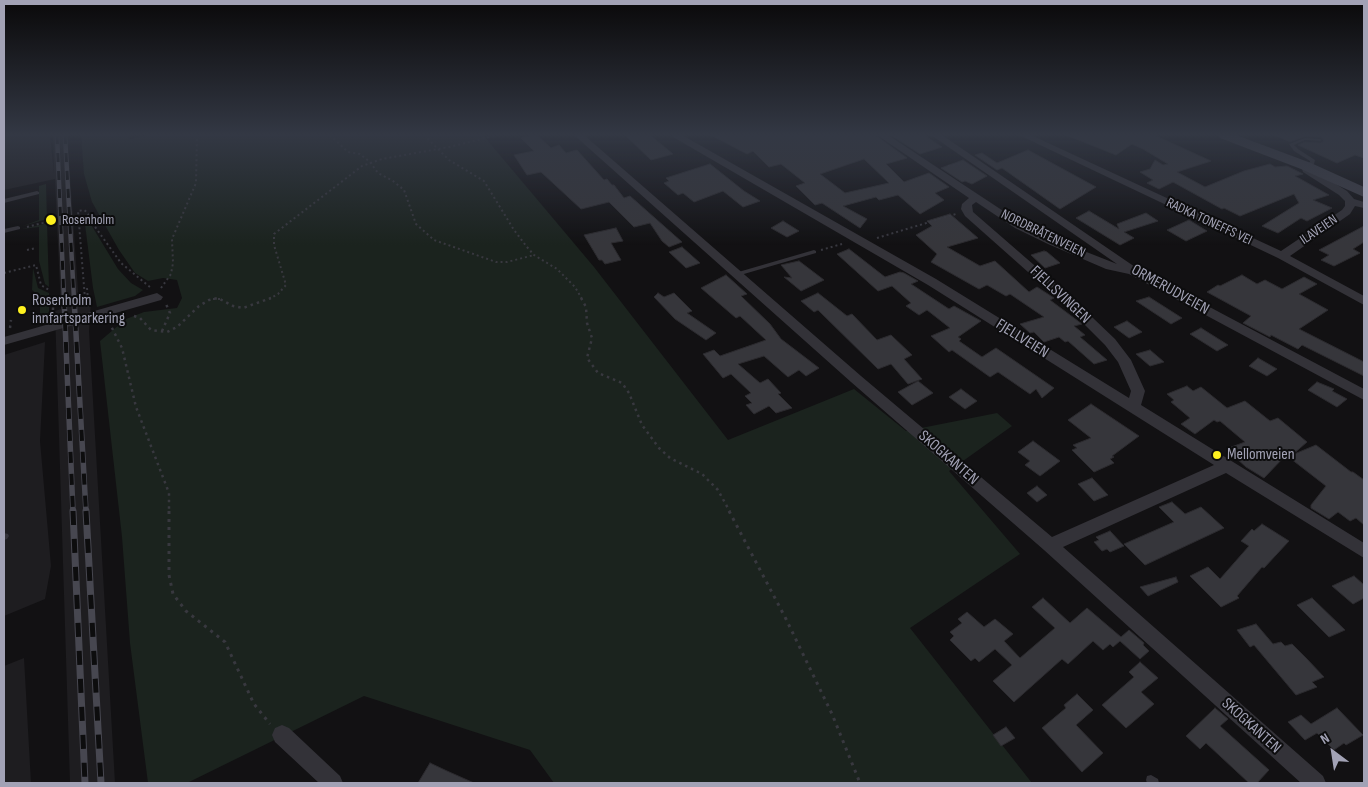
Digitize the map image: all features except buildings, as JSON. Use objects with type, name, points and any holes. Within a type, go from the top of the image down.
[{"type":"main road","points":[[1318,172],[1364,193]]},
{"type":"street","name":"SKOGKANTEN","points":[[621,172],[1050,545],[1316,783]]},
{"type":"street","name":"FJELLVEIEN","points":[[741,172],[932,282],[1364,551]]},
{"type":"street","name":"NORDBRÅTENVEIEN","points":[[937,172],[1019,226],[1110,266],[1134,272]]},
{"type":"street","name":"ORMERUDVEIEN","points":[[990,172],[1120,260],[1134,272],[1364,395]]},
{"type":"street","name":"RADKA TONEFFS VEI","points":[[1102,172],[1282,256],[1364,300]]},
{"type":"street","name":"ILAVEIEN","points":[[1310,172],[1338,189],[1350,201],[1364,205]]},
{"type":"street","points":[[967,211],[967,204],[976,198]]},
{"type":"street","name":"ILAVEIEN","points":[[1282,256],[1346,212],[1350,206],[1350,201]]},
{"type":"street","name":"FJELLSVINGEN","points":[[967,211],[1068,301],[1110,342],[1124,360],[1138,391],[1133,408]]},
{"type":"street","points":[[4,341],[140,302],[155,294]]},
{"type":"street","points":[[1050,545],[1226,466]]},
{"type":"street","points":[[282,736],[333,783]]},
{"type":"lane","points":[[4,201],[37,193]]},
{"type":"lane","points":[[4,231],[18,228]]},
{"type":"lane","points":[[737,274],[814,252]]},
{"type":"path","points":[[155,294],[168,282],[171,274],[173,263],[172,239],[196,182],[197,172]]},
{"type":"path","points":[[132,316],[140,318],[151,330],[169,331],[177,327],[199,306],[209,300],[218,298],[233,306],[243,308],[260,304],[278,294],[284,288],[286,282],[274,245],[274,234],[354,172]]},
{"type":"path","points":[[377,172],[394,181],[404,190],[416,224],[434,240],[496,262],[507,262],[534,255]]},
{"type":"path","points":[[469,172],[484,181],[514,230],[534,255],[558,269],[581,296],[586,307],[587,323],[592,338],[587,358],[598,373],[622,383],[629,393],[642,425],[658,448],[670,458],[702,474],[718,490],[786,619],[832,714],[860,783]]},
{"type":"path","points":[[98,303],[87,301],[84,298],[78,211],[86,211],[113,253],[131,273],[165,301],[170,313],[162,331]]},
{"type":"path","points":[[814,252],[967,211]]},
{"type":"path","points":[[18,228],[47,222]]},
{"type":"path","points":[[27,250],[36,248]]},
{"type":"path","points":[[4,273],[36,265],[41,285],[49,290]]},
{"type":"path","points":[[87,288],[89,307]]},
{"type":"path","points":[[53,301],[53,318]]},
{"type":"path","points":[[113,320],[109,322],[122,348],[136,407],[169,493],[169,575],[173,594],[186,611],[225,642],[254,704],[282,736]]},
{"type":"shaded area","points":[[4,172],[70,172],[79,304],[91,301],[89,331],[115,783],[70,783],[55,311],[61,309],[55,179],[4,190]]},
{"type":"shaded area","points":[[84,172],[514,172],[594,267],[728,440],[854,389],[906,431],[997,413],[1012,426],[949,471],[1020,554],[910,628],[1032,783],[554,783],[530,750],[364,696],[187,783],[148,783],[130,643],[122,537],[100,341],[126,319],[144,312],[177,308],[182,298],[177,280],[163,278],[148,281],[135,273],[119,250],[92,202]]},
{"type":"shaded area","points":[[46,184],[47,219],[23,226],[39,220],[39,186]]},
{"type":"shaded area","points":[[90,223],[118,269],[131,283],[143,290],[135,296],[97,307],[85,224]]},
{"type":"shaded area","points":[[47,224],[49,287],[45,284],[39,261],[39,227],[22,229]]},
{"type":"shaded area","points":[[33,268],[38,288],[49,293],[49,321],[40,323],[40,297],[32,290]]},
{"type":"shaded area","points":[[45,342],[40,441],[51,566],[45,599],[4,616],[4,355]]},
{"type":"shaded area","points":[[24,658],[31,783],[4,783],[4,666]]},
{"type":"railway","points":[[59,172],[64,299]]},
{"type":"railway","points":[[67,172],[74,299]]},
{"type":"railway","points":[[64,298],[73,512]]},
{"type":"railway","points":[[74,298],[86,512]]},
{"type":"railway","points":[[73,511],[85,783]]},
{"type":"railway","points":[[86,511],[101,783]]},
{"type":"place","name":"Rosenholm","points":[[51,220]]},
{"type":"place","name":"Rosenholm innfartsparkering","points":[[22,310]]},
{"type":"place","name":"Mellomveien","points":[[1217,455]]}]
